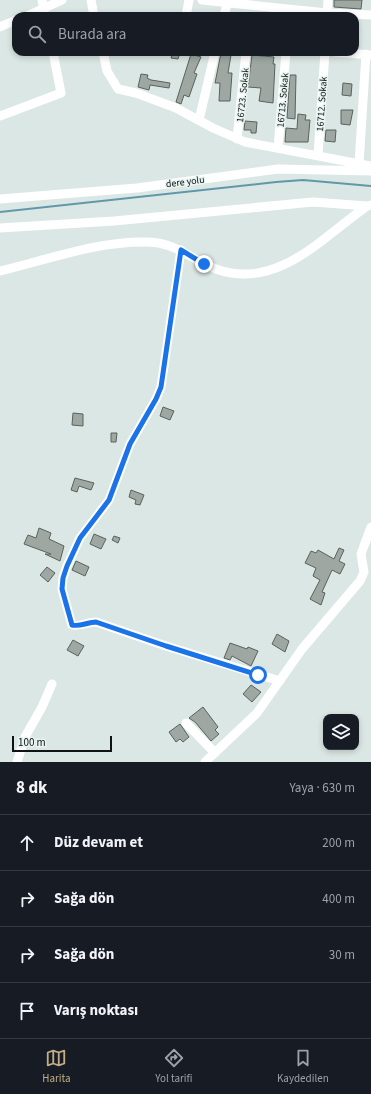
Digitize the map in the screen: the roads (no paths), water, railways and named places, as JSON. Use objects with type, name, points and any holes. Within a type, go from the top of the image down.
[{"type":"street","points":[[43,8],[62,0]]},
{"type":"street","points":[[91,0],[93,12]]},
{"type":"street","points":[[187,12],[189,0]]},
{"type":"street","points":[[202,0],[310,12]]},
{"type":"street","points":[[327,12],[328,0]]},
{"type":"street","points":[[225,12],[228,2]]},
{"type":"street","points":[[359,15],[371,15]]},
{"type":"street","points":[[0,25],[12,21]]},
{"type":"street","points":[[359,164],[368,54]]},
{"type":"street","points":[[0,116],[61,93],[53,56]]},
{"type":"street","points":[[104,56],[107,71],[118,89],[158,101],[237,139],[371,166]]},
{"type":"street","points":[[199,120],[214,56]]},
{"type":"street","name":"16723. Sokak","points":[[237,139],[246,56]]},
{"type":"street","name":"16713. Sokak","points":[[278,148],[286,56]]},
{"type":"street","name":"16712. Sokak","points":[[318,156],[325,56]]},
{"type":"street","name":"dere yolu","points":[[0,199],[137,188],[278,169],[371,171]]},
{"type":"street","points":[[0,228],[114,222],[313,202],[369,206]]},
{"type":"street","points":[[0,270],[82,251],[145,242],[181,250],[204,264],[226,272],[237,274],[262,272],[293,261],[308,252],[346,220],[369,206]]},
{"type":"street","points":[[181,250],[161,387],[156,399],[130,444],[109,500],[80,538],[67,566],[63,578],[62,589],[72,625],[77,626],[87,622],[96,622],[166,646],[280,681]]},
{"type":"street","points":[[205,762],[257,712],[302,649],[363,577],[361,554],[371,527]]},
{"type":"street","points":[[17,762],[25,737],[52,684]]},
{"type":"street","points":[[186,723],[215,753]]},
{"type":"waterway","points":[[0,212],[303,180],[371,186]]}]
